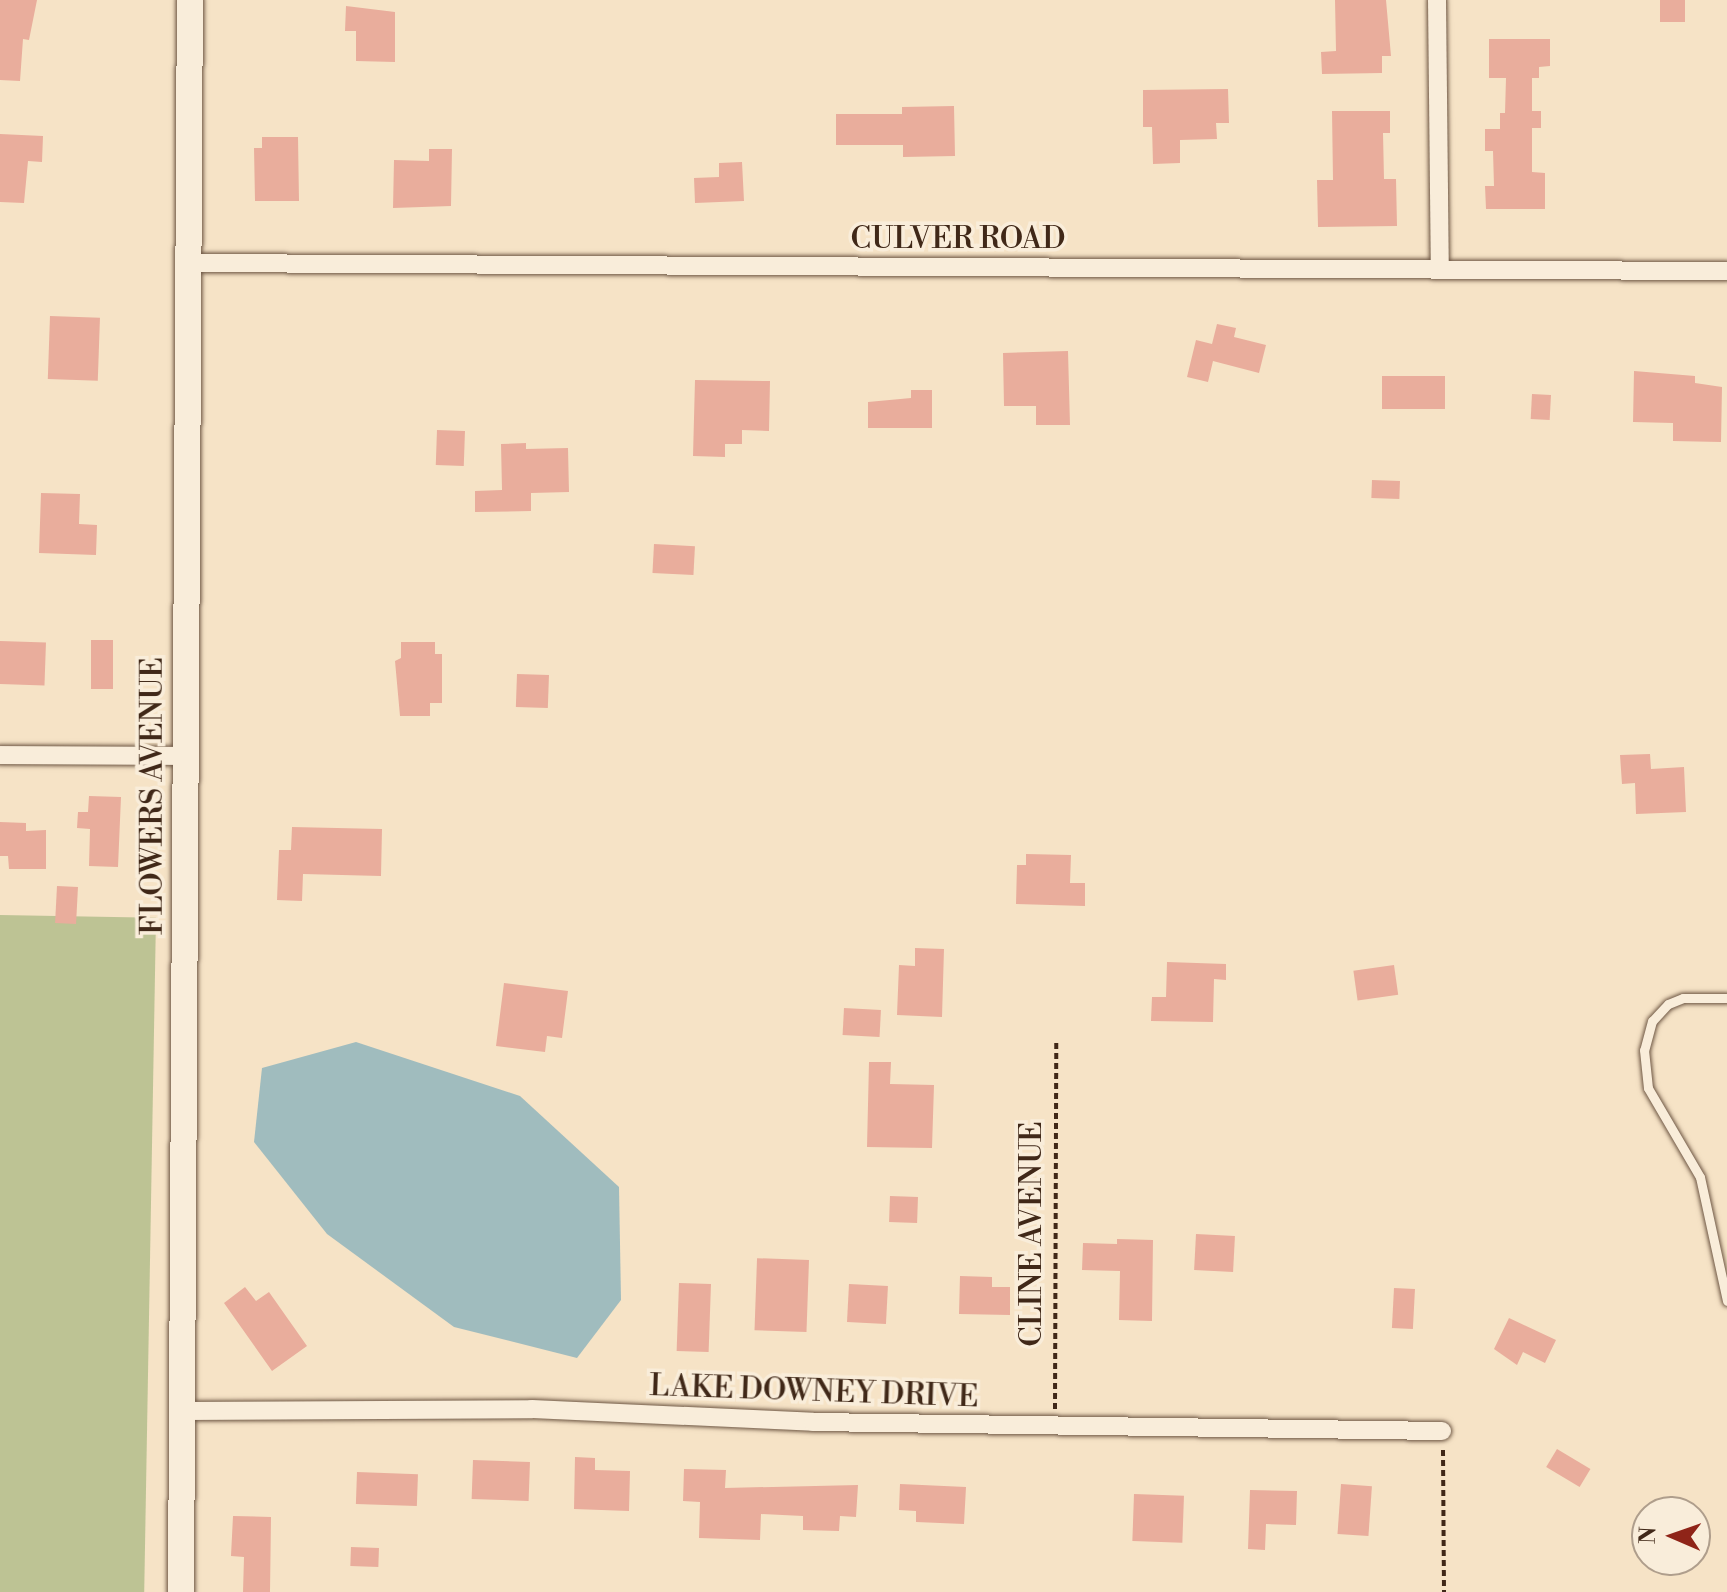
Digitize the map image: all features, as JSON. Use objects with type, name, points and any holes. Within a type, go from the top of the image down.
[{"type":"street","name":"FLOWERS AVENUE","points":[[181,1592],[190,0]]},
{"type":"street","points":[[1437,0],[1440,270]]},
{"type":"street","name":"CULVER ROAD","points":[[189,263],[1727,271]]},
{"type":"street","points":[[0,755],[186,756]]},
{"type":"street","name":"LAKE DOWNEY DRIVE","points":[[183,1411],[532,1409],[1056,1427],[1442,1431]]},
{"type":"lane","points":[[1727,998],[1683,998],[1668,1004],[1652,1021],[1644,1050],[1648,1088],[1700,1177],[1727,1301]]},
{"type":"path","name":"CLINE AVENUE","points":[[1056,1040],[1056,1427]]},
{"type":"path","points":[[1442,1431],[1444,1592]]},
{"type":"green space","points":[[0,915],[156,918],[144,1592],[0,1592]]},
{"type":"water","points":[[356,1042],[520,1096],[619,1187],[621,1300],[577,1358],[454,1327],[327,1234],[254,1142],[262,1068]]},
{"type":"building","points":[[0,0],[37,0],[29,40],[23,39],[20,81],[0,80]]},
{"type":"building","points":[[1335,0],[1386,0],[1391,56],[1382,56],[1382,73],[1322,74],[1321,52],[1336,51]]},
{"type":"building","points":[[1660,0],[1685,0],[1685,22],[1660,22]]},
{"type":"building","points":[[346,6],[395,12],[395,62],[356,61],[356,31],[345,31]]},
{"type":"building","points":[[1489,39],[1550,39],[1550,66],[1539,67],[1539,78],[1532,78],[1532,111],[1541,111],[1541,128],[1532,128],[1532,172],[1545,173],[1545,209],[1486,209],[1485,186],[1494,186],[1493,151],[1485,151],[1485,129],[1500,129],[1500,113],[1505,113],[1506,78],[1489,78]]},
{"type":"building","points":[[1228,89],[1229,123],[1216,123],[1217,139],[1180,140],[1180,163],[1153,164],[1152,127],[1143,127],[1143,90]]},
{"type":"building","points":[[954,106],[955,156],[903,157],[903,145],[836,145],[836,114],[902,114],[902,107]]},
{"type":"building","points":[[1332,111],[1390,111],[1390,133],[1383,133],[1384,179],[1396,179],[1397,226],[1318,227],[1317,180],[1333,180]]},
{"type":"building","points":[[0,134],[43,136],[42,162],[28,161],[24,203],[0,202]]},
{"type":"building","points":[[262,137],[298,137],[299,201],[255,201],[254,148],[262,148]]},
{"type":"building","points":[[429,149],[452,149],[451,206],[393,208],[394,160],[429,161]]},
{"type":"building","points":[[742,162],[744,201],[695,203],[694,178],[719,177],[719,163]]},
{"type":"building","points":[[50,316],[100,318],[98,381],[48,379]]},
{"type":"building","points":[[1217,324],[1236,328],[1234,337],[1266,345],[1259,373],[1213,361],[1208,382],[1187,377],[1196,340],[1212,344]]},
{"type":"building","points":[[1068,351],[1070,425],[1036,425],[1036,406],[1004,406],[1003,353]]},
{"type":"building","points":[[1634,371],[1695,376],[1695,383],[1722,387],[1721,442],[1673,441],[1673,423],[1633,422]]},
{"type":"building","points":[[1382,376],[1445,376],[1445,409],[1382,409]]},
{"type":"building","points":[[695,380],[770,381],[769,431],[742,430],[742,444],[725,444],[725,457],[693,456]]},
{"type":"building","points":[[911,390],[932,390],[932,428],[868,428],[868,402],[911,398]]},
{"type":"building","points":[[1532,394],[1551,395],[1550,420],[1531,419]]},
{"type":"building","points":[[437,430],[465,431],[464,466],[436,465]]},
{"type":"building","points":[[526,443],[526,449],[568,448],[569,492],[531,493],[531,511],[475,512],[475,491],[502,490],[501,444]]},
{"type":"building","points":[[1372,480],[1400,481],[1399,499],[1371,498]]},
{"type":"building","points":[[41,493],[80,494],[79,524],[97,525],[96,555],[39,553]]},
{"type":"building","points":[[654,544],[695,546],[693,575],[652,573]]},
{"type":"building","points":[[91,640],[113,640],[113,689],[91,689]]},
{"type":"building","points":[[0,641],[46,643],[44,686],[0,684]]},
{"type":"building","points":[[401,642],[435,642],[435,654],[442,654],[442,703],[430,703],[430,716],[400,716],[395,661],[401,658]]},
{"type":"building","points":[[517,674],[549,675],[548,708],[516,707]]},
{"type":"building","points":[[1650,754],[1651,769],[1684,767],[1686,812],[1636,814],[1635,783],[1622,784],[1620,755]]},
{"type":"building","points":[[89,796],[121,797],[118,867],[89,866],[90,829],[77,828],[78,812],[88,812]]},
{"type":"building","points":[[0,822],[26,823],[26,831],[46,830],[46,869],[9,869],[8,856],[0,856]]},
{"type":"building","points":[[292,827],[382,829],[381,876],[303,874],[302,901],[277,900],[279,850],[291,850]]},
{"type":"building","points":[[1026,854],[1071,855],[1070,883],[1085,883],[1085,906],[1016,904],[1017,865],[1026,865]]},
{"type":"building","points":[[57,886],[78,887],[76,924],[55,923]]},
{"type":"building","points":[[915,948],[944,949],[942,1017],[897,1015],[899,965],[915,966]]},
{"type":"building","points":[[1167,962],[1226,964],[1226,980],[1214,979],[1213,1022],[1151,1021],[1152,997],[1166,997]]},
{"type":"building","points":[[1394,965],[1398,995],[1358,1000],[1353,971]]},
{"type":"building","points":[[504,983],[568,991],[562,1038],[547,1036],[545,1052],[496,1046]]},
{"type":"building","points":[[844,1008],[881,1010],[880,1037],[843,1035]]},
{"type":"building","points":[[869,1062],[891,1062],[890,1084],[934,1085],[932,1148],[867,1147]]},
{"type":"building","points":[[890,1196],[918,1197],[917,1223],[889,1222]]},
{"type":"building","points":[[1196,1234],[1235,1236],[1233,1272],[1194,1270]]},
{"type":"building","points":[[1117,1239],[1153,1240],[1152,1321],[1119,1320],[1120,1271],[1082,1270],[1083,1243],[1117,1244]]},
{"type":"building","points":[[757,1258],[809,1260],[806,1332],[755,1330]]},
{"type":"building","points":[[960,1276],[992,1277],[992,1287],[1010,1287],[1010,1315],[959,1314]]},
{"type":"building","points":[[679,1283],[711,1284],[709,1352],[677,1351]]},
{"type":"building","points":[[849,1284],[888,1286],[886,1324],[847,1322]]},
{"type":"building","points":[[245,1287],[256,1301],[269,1292],[307,1346],[272,1371],[224,1303]]},
{"type":"building","points":[[1394,1288],[1415,1289],[1413,1329],[1392,1328]]},
{"type":"building","points":[[1509,1318],[1556,1340],[1545,1363],[1523,1352],[1517,1365],[1494,1349]]},
{"type":"building","points":[[1557,1449],[1590,1469],[1580,1487],[1546,1467]]},
{"type":"building","points":[[575,1457],[595,1458],[595,1470],[630,1471],[629,1511],[574,1509]]},
{"type":"building","points":[[473,1460],[530,1462],[529,1501],[472,1499]]},
{"type":"building","points":[[684,1469],[726,1470],[725,1488],[858,1485],[856,1517],[840,1516],[839,1531],[803,1530],[803,1516],[761,1514],[760,1540],[699,1538],[700,1502],[683,1501]]},
{"type":"building","points":[[357,1472],[418,1474],[417,1506],[356,1504]]},
{"type":"building","points":[[900,1484],[966,1487],[964,1524],[916,1522],[916,1511],[899,1510]]},
{"type":"building","points":[[1341,1484],[1372,1486],[1368,1536],[1338,1534]]},
{"type":"building","points":[[1250,1490],[1297,1491],[1296,1525],[1266,1524],[1265,1550],[1248,1549]]},
{"type":"building","points":[[1134,1494],[1184,1496],[1182,1543],[1132,1541]]},
{"type":"building","points":[[233,1516],[271,1517],[270,1592],[243,1592],[244,1557],[231,1556]]},
{"type":"building","points":[[351,1547],[379,1548],[378,1567],[350,1566]]}]
